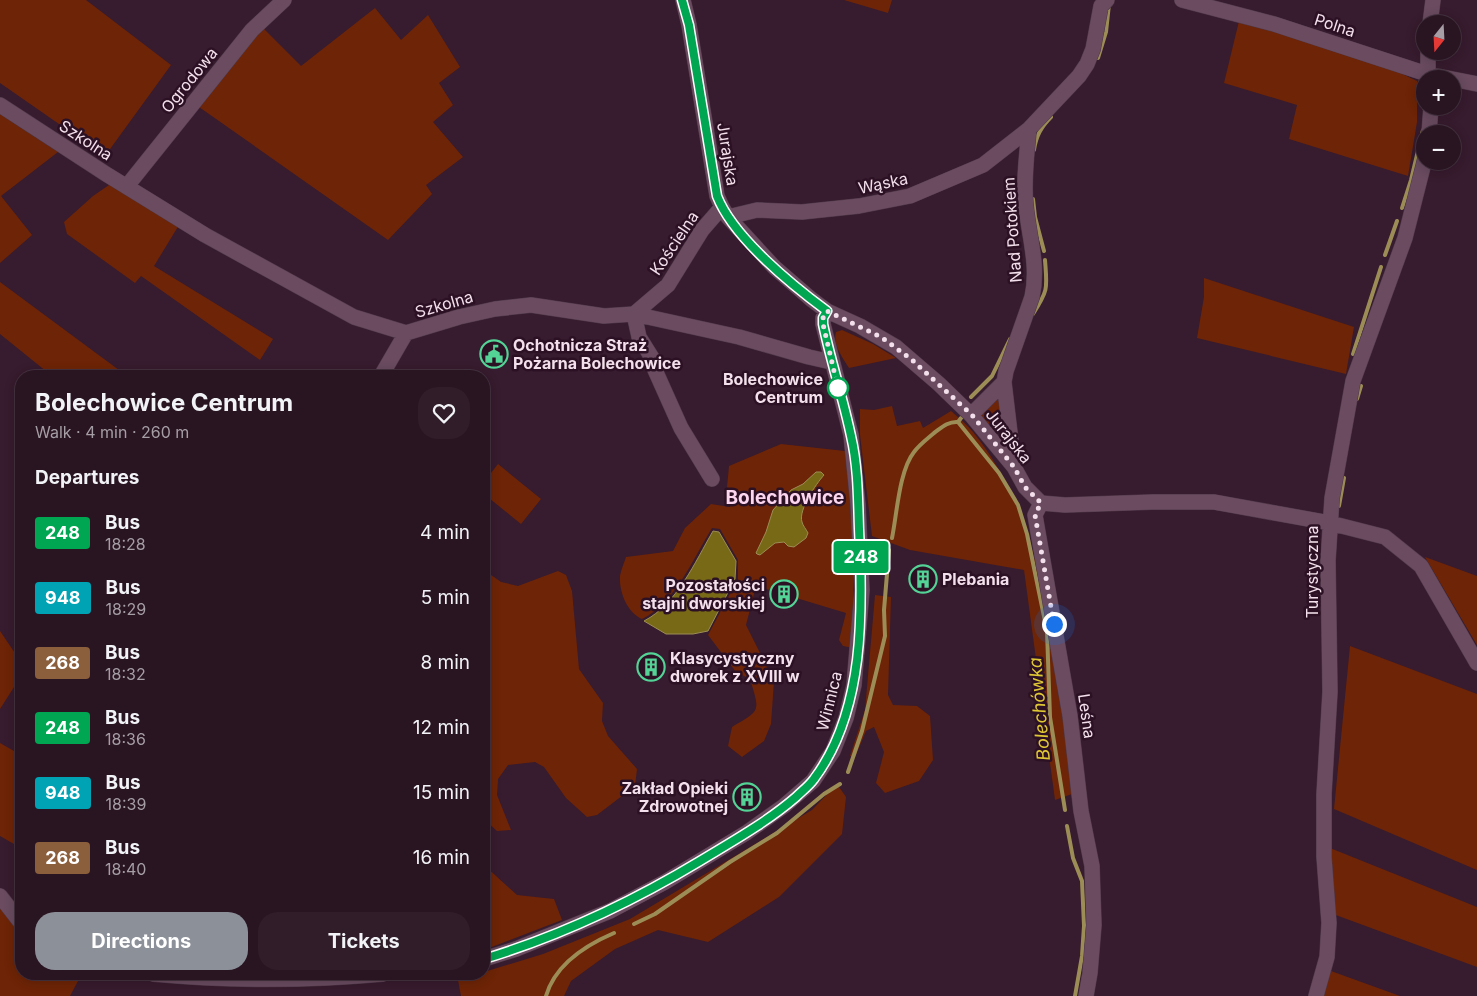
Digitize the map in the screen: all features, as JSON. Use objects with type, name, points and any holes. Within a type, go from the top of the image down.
[{"type":"street","name":"Ogrodowa","points":[[127,186],[252,30],[284,0]]},
{"type":"street","name":"Jurajska","points":[[682,0],[690,34],[717,196],[725,212],[774,267],[827,311],[881,337],[896,347],[972,415],[1014,467],[1025,487],[1041,503]]},
{"type":"street","name":"Polna","points":[[1182,0],[1274,24],[1416,72]]},
{"type":"street","points":[[1431,15],[1433,0]]},
{"type":"street","points":[[1029,129],[1079,76],[1087,64],[1104,3]]},
{"type":"street","name":"Polna","points":[[1461,81],[1477,84]]},
{"type":"street","name":"Szkolna","points":[[0,105],[205,235],[354,317],[406,333],[459,317],[495,309],[531,305],[604,316],[634,314],[739,337],[832,362]]},
{"type":"street","name":"Wąska","points":[[725,212],[757,210],[802,212],[859,206],[910,196],[982,166],[1029,129]]},
{"type":"street","name":"Nad Potokiem","points":[[1014,467],[1004,382],[1035,285],[1033,256],[1025,204],[1029,129]]},
{"type":"street","name":"Turystyczna","points":[[1316,996],[1327,957],[1329,923],[1324,856],[1324,794],[1330,692],[1328,561],[1332,498],[1353,382],[1405,238],[1422,170]]},
{"type":"street","name":"Kościelna","points":[[634,314],[668,285],[702,230],[725,212]]},
{"type":"street","name":"Winnica","points":[[490,957],[516,949],[610,911],[665,882],[746,833],[784,806],[813,781],[833,751],[846,718],[854,684],[862,590],[854,452],[823,324],[823,318],[827,311]]},
{"type":"street","points":[[634,314],[639,337],[654,362],[655,370],[681,428],[712,479]]},
{"type":"street","points":[[384,370],[406,333]]},
{"type":"street","name":"Nad Potokiem","points":[[972,415],[1004,382]]},
{"type":"street","points":[[1041,503],[1065,505],[1214,502],[1330,523],[1385,537],[1421,566],[1477,663]]},
{"type":"street","name":"Leśna","points":[[1041,503],[1035,515],[1070,716],[1081,812],[1092,866],[1094,925],[1086,996]]},
{"type":"street","points":[[0,896],[15,915]]},
{"type":"shaded area","points":[[0,0],[86,0],[171,65],[105,156],[0,83]]},
{"type":"shaded area","points":[[844,0],[892,0],[888,13]]},
{"type":"shaded area","points":[[375,8],[401,40],[428,15],[460,67],[439,83],[453,105],[433,122],[463,157],[426,185],[432,194],[388,240],[199,107],[262,27],[301,66]]},
{"type":"shaded area","points":[[1239,21],[1381,64],[1416,81],[1417,122],[1408,176],[1289,139],[1297,105],[1224,83]]},
{"type":"shaded area","points":[[0,114],[58,152],[1,196],[32,235],[0,263]]},
{"type":"shaded area","points":[[109,185],[179,225],[154,266],[273,339],[260,360],[141,276],[135,283],[67,234],[64,222],[93,196]]},
{"type":"shaded area","points":[[1204,278],[1354,327],[1346,374],[1197,338],[1204,297]]},
{"type":"shaded area","points":[[0,282],[119,370],[45,370],[0,334]]},
{"type":"shaded area","points":[[842,330],[873,344],[896,358],[849,368],[839,351],[835,337],[836,332]]},
{"type":"shaded area","points":[[997,398],[1000,399],[1003,431],[1000,432],[995,431],[981,416],[982,411]]},
{"type":"shaded area","points":[[892,406],[897,426],[920,421],[923,428],[951,411],[973,432],[999,470],[1019,512],[1034,557],[1046,605],[1061,702],[1072,794],[1055,800],[1024,570],[910,550],[872,536],[860,435],[860,409],[874,410]]},
{"type":"shaded area","points":[[781,444],[845,451],[853,548],[853,646],[843,646],[839,640],[846,613],[756,586],[746,625],[774,681],[771,724],[764,741],[742,757],[728,746],[732,727],[748,717],[756,709],[750,679],[736,672],[708,635],[738,579],[738,560],[720,529],[712,528],[674,591],[654,612],[642,619],[628,607],[621,588],[620,576],[626,557],[673,551],[685,528],[711,504],[730,507],[727,487],[729,466]]},
{"type":"shaded area","points":[[498,464],[541,499],[521,524],[490,499],[490,474]]},
{"type":"shaded area","points":[[816,472],[821,472],[824,475],[812,491],[801,517],[808,533],[806,538],[794,547],[788,546],[784,542],[775,543],[760,555],[757,554],[773,510],[791,490],[803,484]]},
{"type":"shaded area","points":[[713,531],[719,532],[736,561],[735,579],[708,631],[693,634],[666,634],[644,621],[656,614],[676,593]]},
{"type":"shaded area","points":[[1425,557],[1477,576],[1477,645]]},
{"type":"shaded area","points":[[558,571],[566,575],[572,591],[579,669],[603,703],[602,721],[608,736],[637,769],[635,786],[597,815],[587,817],[566,798],[544,767],[535,762],[508,765],[498,779],[497,795],[511,830],[497,831],[490,825],[490,574],[501,582],[518,586]]},
{"type":"shaded area","points":[[875,595],[891,597],[888,695],[893,705],[917,706],[930,716],[933,760],[919,781],[885,793],[876,783],[884,752],[874,727],[866,731],[855,757],[850,756],[865,710]]},
{"type":"shaded area","points":[[0,631],[15,653],[15,685],[0,709]]},
{"type":"shaded area","points":[[1350,646],[1477,694],[1477,870],[1334,809]]},
{"type":"shaded area","points":[[0,743],[15,752],[15,845],[0,836]]},
{"type":"shaded area","points":[[837,784],[846,797],[842,834],[779,897],[708,942],[658,930],[615,949],[571,981],[564,996],[461,996],[458,980],[490,980],[490,970],[543,954],[630,919],[812,810]]},
{"type":"shaded area","points":[[1330,848],[1477,907],[1477,967],[1333,914]]},
{"type":"shaded area","points":[[490,870],[517,895],[554,899],[562,920],[490,948]]},
{"type":"shaded area","points":[[0,904],[15,924],[15,980],[78,981],[70,996],[0,996]]},
{"type":"shaded area","points":[[1331,971],[1400,996],[1321,996]]},
{"type":"waterway","name":"Bolechówka","points":[[1098,58],[1106,32],[1109,4]]},
{"type":"waterway","name":"Bolechówka","points":[[1034,150],[1036,140],[1044,124],[1051,117]]},
{"type":"waterway","points":[[1402,208],[1416,159]]},
{"type":"waterway","name":"Bolechówka","points":[[1033,199],[1035,217],[1044,251]]},
{"type":"waterway","points":[[1385,255],[1397,221]]},
{"type":"waterway","name":"Bolechówka","points":[[1033,314],[1046,288],[1045,260]]},
{"type":"waterway","points":[[1353,354],[1381,267]]},
{"type":"waterway","name":"Bolechówka","points":[[971,397],[992,376],[1010,339]]},
{"type":"waterway","points":[[1357,399],[1361,386]]},
{"type":"waterway","name":"Bolechówka","points":[[961,418],[958,422],[999,473],[1018,505],[1027,534],[1047,631],[1050,717],[1065,810]]},
{"type":"waterway","points":[[892,538],[899,493],[909,460],[918,447],[934,433],[948,424],[958,422]]},
{"type":"waterway","points":[[1339,506],[1344,478]]},
{"type":"waterway","points":[[848,772],[862,731],[885,636],[884,610],[889,550]]},
{"type":"waterway","points":[[634,924],[655,914],[730,862],[777,833],[824,794],[840,784]]},
{"type":"waterway","name":"Bolechówka","points":[[1067,826],[1073,858],[1082,881],[1084,926],[1082,956],[1075,996]]},
{"type":"waterway","points":[[546,996],[556,975],[573,957],[614,933]]},
{"type":"bus line","name":"248","points":[[490,957],[516,949],[610,911],[665,882],[746,833],[784,806],[813,781],[833,751],[846,718],[854,684],[862,590],[858,505],[851,436],[823,324],[823,318],[827,311],[758,252],[722,208],[717,196],[689,25],[682,0]]},
{"type":"place","name":"Ochotnicza Straż Pożarna Bolechowice","points":[[494,354]]},
{"type":"place","name":"Bolechowice Centrum","points":[[838,388]]},
{"type":"place","name":"Plebania","points":[[923,579]]},
{"type":"place","name":"Pozostałości stajni dworskiej","points":[[784,594]]},
{"type":"place","name":"Klasycystyczny dworek z XVIII w","points":[[651,667]]},
{"type":"place","name":"Zakład Opieki Zdrowotnej","points":[[747,797]]},
{"type":"district","name":"Bolechowice","points":[[785,497]]},
{"type":"route","points":[[838,388],[823,324],[823,318],[827,311],[860,326],[896,347],[972,415],[1014,467],[1025,487],[1041,503],[1035,515],[1054,624]]}]
